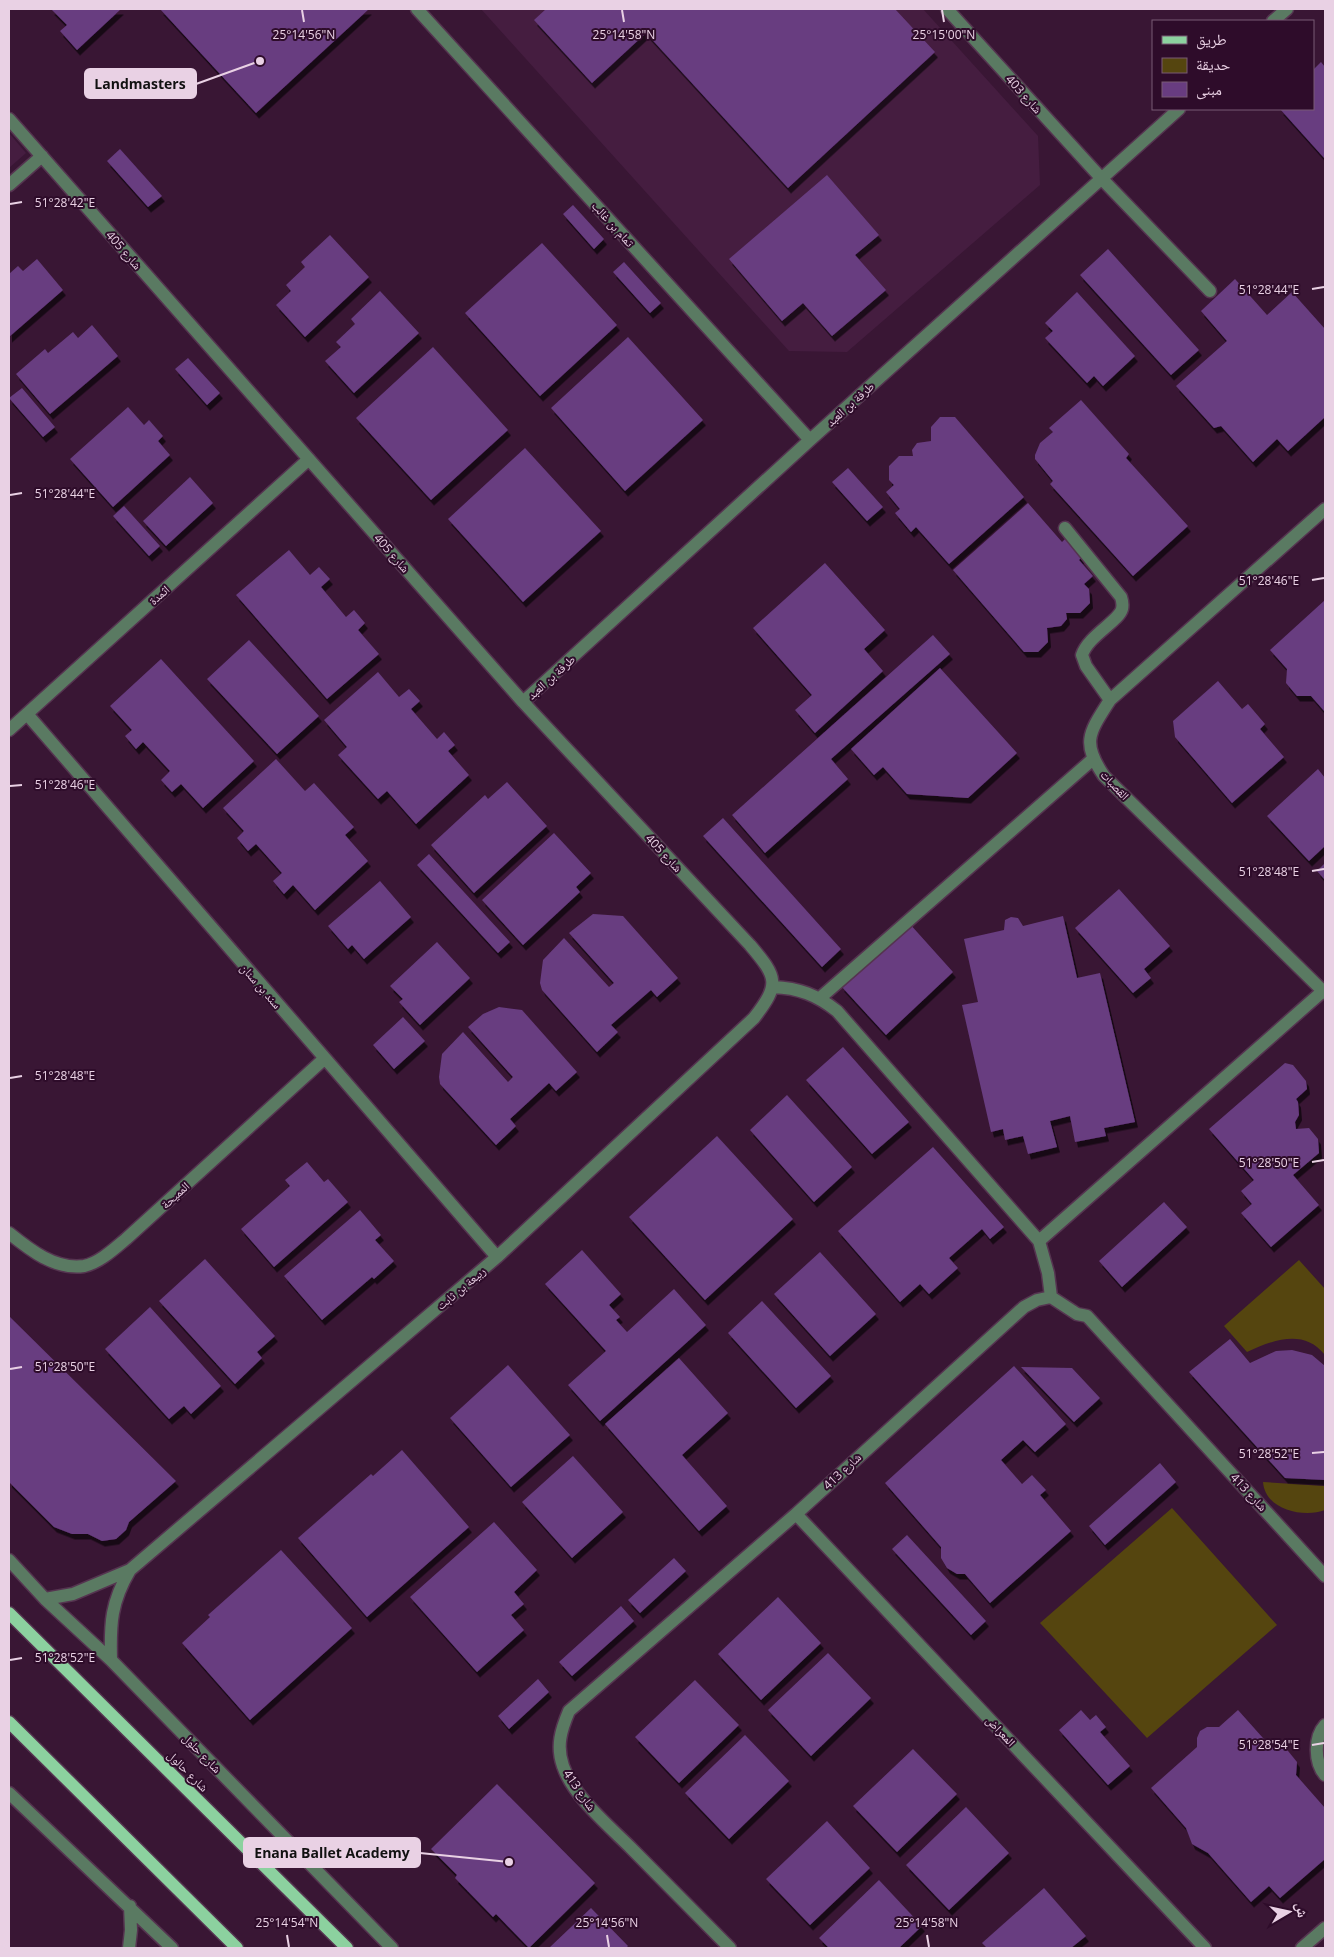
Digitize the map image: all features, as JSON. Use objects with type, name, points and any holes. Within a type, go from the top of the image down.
[{"type":"main road","name":"شارع حالول","points":[[9,1614],[348,1948]]},
{"type":"main road","points":[[9,1722],[238,1948]]},
{"type":"street","name":"تمام بن غالب","points":[[417,9],[810,440]]},
{"type":"street","name":"شارع 403","points":[[947,9],[1102,180],[1210,291]]},
{"type":"street","points":[[1274,20],[1287,9]]},
{"type":"street","name":"طرفة بن العبد","points":[[524,702],[810,440],[1178,110]]},
{"type":"street","name":"شارع 405","points":[[9,119],[524,702],[750,945],[768,968],[773,987]]},
{"type":"street","points":[[9,185],[42,156]]},
{"type":"street","name":"اثمدة","points":[[9,730],[309,459]]},
{"type":"street","name":"القصبات","points":[[1324,992],[1104,776],[1093,759],[1089,747],[1093,727],[1110,700],[1325,509]]},
{"type":"street","points":[[1065,528],[1122,597],[1122,610],[1117,617],[1099,630],[1082,655],[1086,666],[1110,700]]},
{"type":"street","name":"سند بن سنان","points":[[27,714],[497,1257]]},
{"type":"street","points":[[820,998],[1093,759]]},
{"type":"street","points":[[773,987],[795,988],[820,998],[837,1011],[1039,1241],[1048,1273],[1051,1297]]},
{"type":"street","name":"ربيعة بن ثابت","points":[[44,1599],[73,1594],[130,1570],[497,1257],[754,1018],[770,998],[773,987]]},
{"type":"street","points":[[1039,1241],[1324,992]]},
{"type":"street","name":"المميحة","points":[[9,1233],[25,1246],[63,1266],[85,1266],[105,1255],[133,1233],[324,1059]]},
{"type":"street","name":"شارع 413","points":[[730,1948],[596,1814],[574,1785],[563,1767],[559,1749],[560,1733],[569,1711],[796,1514],[1002,1324],[1024,1307],[1037,1300],[1051,1297],[1077,1314],[1087,1316],[1324,1570]]},
{"type":"street","name":"المعراض","points":[[796,1514],[1205,1948]]},
{"type":"street","name":"شارع حلول","points":[[9,1560],[44,1599],[111,1660],[392,1948]]},
{"type":"street","name":"ربيعة بن ثابت","points":[[111,1660],[110,1628],[113,1607],[119,1588],[130,1570]]},
{"type":"street","points":[[1325,1724],[1320,1730],[1317,1742],[1319,1767],[1325,1774]]},
{"type":"street","points":[[9,1793],[172,1948]]},
{"type":"street","points":[[129,1948],[132,1930],[130,1906]]},
{"type":"street","points":[[1302,1948],[1325,1928]]},
{"type":"shaded area","points":[[481,9],[923,9],[1038,136],[1040,185],[847,352],[789,351]]},
{"type":"shaded area","points":[[9,133],[26,153],[9,168]]},
{"type":"green space","points":[[1299,1260],[1325,1289],[1325,1355],[1308,1341],[1298,1339],[1278,1341],[1247,1352],[1224,1326]]},
{"type":"green space","points":[[1263,1482],[1325,1486],[1325,1510],[1307,1513],[1287,1510],[1278,1505],[1265,1492]]},
{"type":"green space","points":[[1172,1508],[1277,1625],[1147,1738],[1040,1623]]},
{"type":"building","points":[[51,9],[121,9],[77,50],[60,31],[67,25]]},
{"type":"building","points":[[160,9],[369,9],[256,113]]},
{"type":"building","points":[[546,9],[895,9],[935,52],[788,188],[646,33],[592,83],[534,20]]},
{"type":"building","points":[[1321,62],[1325,67],[1325,159],[1281,110],[1314,110],[1314,69]]},
{"type":"building","points":[[120,149],[162,196],[148,207],[107,161]]},
{"type":"building","points":[[827,175],[879,235],[855,255],[886,290],[832,336],[803,303],[782,321],[729,259]]},
{"type":"building","points":[[573,205],[604,239],[594,249],[563,214]]},
{"type":"building","points":[[330,235],[369,277],[305,337],[276,305],[291,291],[286,285],[305,267],[301,262]]},
{"type":"building","points":[[542,243],[617,325],[540,396],[465,313]]},
{"type":"building","points":[[1108,249],[1199,350],[1171,375],[1080,275]]},
{"type":"building","points":[[37,259],[63,290],[9,337],[9,274],[18,266],[23,271]]},
{"type":"building","points":[[624,262],[661,303],[650,313],[613,272]]},
{"type":"building","points":[[1235,279],[1267,315],[1292,292],[1325,329],[1325,417],[1288,451],[1277,439],[1253,462],[1221,426],[1214,428],[1176,386],[1227,341],[1201,311]]},
{"type":"building","points":[[380,291],[419,333],[354,393],[325,361],[341,347],[336,342],[355,324],[351,319]]},
{"type":"building","points":[[1077,292],[1135,356],[1103,386],[1094,376],[1087,383],[1045,338],[1053,331],[1045,323]]},
{"type":"building","points":[[92,325],[118,356],[50,414],[16,374],[45,349],[48,353],[73,332],[78,338]]},
{"type":"building","points":[[628,337],[703,420],[625,491],[551,408]]},
{"type":"building","points":[[433,347],[508,430],[431,500],[356,418]]},
{"type":"building","points":[[188,358],[220,393],[207,405],[175,369]]},
{"type":"building","points":[[22,388],[55,427],[43,437],[9,398]]},
{"type":"building","points":[[1081,400],[1129,454],[1126,458],[1188,526],[1133,576],[1050,484],[1053,481],[1035,459],[1040,443],[1053,432],[1049,428]]},
{"type":"building","points":[[128,407],[144,425],[149,420],[163,436],[158,441],[170,455],[113,507],[70,459]]},
{"type":"building","points":[[940,417],[955,417],[1024,497],[949,564],[916,527],[911,532],[895,513],[900,509],[886,492],[894,485],[889,480],[889,466],[899,456],[913,456],[912,450],[917,443],[931,441],[931,427]]},
{"type":"building","points":[[525,448],[601,531],[523,602],[448,519]]},
{"type":"building","points":[[848,468],[883,507],[867,521],[832,482]]},
{"type":"building","points":[[190,477],[213,503],[166,546],[143,521]]},
{"type":"building","points":[[1028,503],[1062,542],[1067,537],[1083,556],[1079,560],[1093,576],[1084,584],[1089,589],[1090,603],[1080,613],[1066,613],[1067,619],[1061,626],[1047,628],[1048,642],[1038,652],[1024,652],[953,570]]},
{"type":"building","points":[[124,506],[160,546],[149,556],[113,516]]},
{"type":"building","points":[[289,550],[310,575],[319,567],[330,579],[321,587],[346,617],[354,610],[365,623],[358,630],[379,654],[327,699],[236,595]]},
{"type":"building","points":[[825,563],[885,630],[864,649],[883,671],[815,733],[795,710],[812,695],[753,628]]},
{"type":"building","points":[[1325,600],[1325,712],[1311,696],[1297,696],[1286,683],[1287,669],[1270,650]]},
{"type":"building","points":[[933,635],[950,654],[831,759],[848,779],[765,853],[732,815]]},
{"type":"building","points":[[249,640],[319,716],[277,754],[207,679]]},
{"type":"building","points":[[161,659],[254,761],[203,808],[181,784],[172,792],[161,780],[170,771],[143,742],[136,749],[125,736],[132,730],[110,706]]},
{"type":"building","points":[[940,668],[1017,753],[968,798],[907,794],[883,767],[874,775],[851,749]]},
{"type":"building","points":[[378,672],[399,697],[409,689],[420,701],[411,709],[437,739],[444,732],[455,745],[448,751],[469,775],[416,824],[387,791],[378,799],[338,755],[347,747],[324,720]]},
{"type":"building","points":[[1218,681],[1242,709],[1248,704],[1265,724],[1260,729],[1284,757],[1232,803],[1175,737],[1173,721]]},
{"type":"building","points":[[276,759],[305,791],[314,783],[354,827],[345,835],[368,861],[315,910],[293,885],[284,894],[273,881],[282,873],[256,844],[248,851],[237,838],[244,831],[223,808]]},
{"type":"building","points":[[1318,769],[1325,778],[1325,846],[1309,861],[1267,816]]},
{"type":"building","points":[[507,782],[547,826],[474,893],[431,845],[485,795],[488,799]]},
{"type":"building","points":[[723,818],[841,949],[822,967],[703,836]]},
{"type":"building","points":[[554,833],[591,873],[576,887],[580,892],[523,945],[482,900]]},
{"type":"building","points":[[429,854],[510,942],[498,953],[417,865]]},
{"type":"building","points":[[1325,863],[1325,880],[1317,871]]},
{"type":"building","points":[[380,881],[411,917],[364,959],[352,945],[348,949],[328,926]]},
{"type":"building","points":[[1119,889],[1170,946],[1144,969],[1151,978],[1133,993],[1075,928]]},
{"type":"building","points":[[593,914],[623,916],[678,978],[657,997],[651,990],[611,1025],[618,1032],[597,1052],[542,990],[540,983],[543,960],[564,938],[609,987],[614,983],[569,933]]},
{"type":"building","points":[[1063,916],[1077,978],[1100,973],[1135,1122],[1104,1128],[1106,1136],[1075,1142],[1070,1116],[1050,1121],[1057,1147],[1028,1154],[1023,1136],[1005,1140],[1003,1129],[991,1132],[962,1005],[978,1002],[964,939],[1004,930],[1005,920],[1011,917],[1018,918],[1023,926]]},
{"type":"building","points":[[909,923],[953,972],[886,1035],[841,986]]},
{"type":"building","points":[[437,942],[470,978],[420,1025],[399,1002],[403,999],[390,986]]},
{"type":"building","points":[[499,1007],[522,1010],[577,1072],[556,1091],[549,1083],[510,1119],[516,1126],[496,1145],[440,1084],[439,1077],[442,1054],[463,1032],[508,1082],[513,1077],[468,1027],[483,1014]]},
{"type":"building","points":[[403,1017],[425,1041],[394,1069],[373,1045]]},
{"type":"building","points":[[843,1047],[909,1122],[872,1154],[806,1080]]},
{"type":"building","points":[[1285,1063],[1293,1065],[1306,1081],[1307,1089],[1296,1099],[1299,1115],[1295,1122],[1296,1129],[1309,1128],[1318,1139],[1319,1153],[1293,1175],[1319,1205],[1271,1247],[1241,1213],[1252,1204],[1241,1191],[1254,1180],[1209,1129]]},
{"type":"building","points":[[787,1095],[852,1167],[814,1202],[750,1130]]},
{"type":"building","points":[[717,1136],[793,1219],[705,1300],[629,1217]]},
{"type":"building","points":[[933,1147],[1004,1227],[990,1239],[982,1229],[949,1258],[958,1268],[929,1294],[920,1284],[900,1302],[838,1231]]},
{"type":"building","points":[[307,1162],[324,1182],[328,1179],[348,1202],[274,1267],[241,1229],[290,1186],[285,1180]]},
{"type":"building","points":[[1164,1202],[1187,1227],[1122,1287],[1099,1261]]},
{"type":"building","points":[[360,1210],[381,1235],[375,1240],[394,1261],[374,1279],[372,1277],[322,1320],[284,1276]]},
{"type":"building","points":[[582,1250],[621,1294],[609,1305],[620,1317],[616,1320],[627,1332],[674,1289],[706,1325],[600,1421],[568,1385],[606,1351],[545,1284]]},
{"type":"building","points":[[820,1252],[876,1314],[830,1356],[774,1294]]},
{"type":"building","points":[[205,1259],[275,1336],[257,1352],[262,1358],[235,1384],[159,1301]]},
{"type":"building","points":[[762,1301],[831,1376],[796,1408],[728,1333]]},
{"type":"building","points":[[150,1307],[221,1386],[191,1414],[184,1406],[169,1419],[105,1349]]},
{"type":"building","points":[[9,1316],[176,1481],[129,1522],[126,1530],[116,1539],[102,1541],[88,1534],[72,1534],[54,1527],[9,1482]]},
{"type":"building","points":[[1230,1339],[1250,1363],[1276,1351],[1292,1350],[1312,1355],[1325,1366],[1325,1480],[1285,1478],[1189,1372]]},
{"type":"building","points":[[679,1358],[728,1413],[682,1455],[727,1506],[699,1531],[605,1424]]},
{"type":"building","points":[[508,1365],[570,1435],[511,1487],[450,1418]]},
{"type":"building","points":[[1014,1366],[1066,1424],[1035,1452],[1023,1440],[1001,1460],[1022,1484],[1032,1475],[1046,1490],[1040,1495],[1071,1531],[990,1603],[965,1574],[957,1574],[947,1568],[941,1558],[941,1547],[885,1483]]},
{"type":"building","points":[[1021,1367],[1072,1368],[1100,1398],[1074,1422]]},
{"type":"building","points":[[402,1450],[469,1527],[367,1617],[298,1538],[371,1474],[373,1476]]},
{"type":"building","points":[[573,1456],[623,1512],[572,1558],[522,1502]]},
{"type":"building","points":[[1160,1463],[1176,1482],[1105,1545],[1089,1526]]},
{"type":"building","points":[[494,1522],[537,1570],[514,1592],[524,1604],[511,1615],[524,1630],[477,1672],[410,1597]]},
{"type":"building","points":[[907,1535],[986,1621],[971,1635],[892,1549]]},
{"type":"building","points":[[281,1550],[352,1628],[250,1720],[182,1643],[210,1617],[208,1615]]},
{"type":"building","points":[[674,1558],[686,1571],[640,1613],[628,1600]]},
{"type":"building","points":[[778,1597],[821,1643],[761,1700],[718,1654]]},
{"type":"building","points":[[621,1606],[634,1621],[572,1676],[559,1662]]},
{"type":"building","points":[[828,1653],[871,1698],[811,1756],[768,1710]]},
{"type":"building","points":[[538,1679],[549,1692],[509,1729],[498,1716]]},
{"type":"building","points":[[695,1680],[739,1725],[679,1783],[635,1737]]},
{"type":"building","points":[[1081,1710],[1090,1720],[1096,1715],[1106,1727],[1100,1732],[1130,1766],[1108,1785],[1059,1730]]},
{"type":"building","points":[[1238,1710],[1271,1747],[1284,1746],[1297,1762],[1296,1775],[1325,1808],[1325,1859],[1280,1898],[1269,1886],[1251,1902],[1208,1853],[1192,1844],[1186,1828],[1151,1788],[1197,1747],[1197,1738],[1200,1731],[1207,1727],[1219,1727]]},
{"type":"building","points":[[745,1735],[789,1781],[729,1839],[685,1793]]},
{"type":"building","points":[[913,1749],[957,1794],[897,1852],[853,1806]]},
{"type":"building","points":[[497,1784],[595,1883],[529,1948],[496,1914],[493,1917],[455,1878],[457,1875],[431,1849]]},
{"type":"building","points":[[966,1807],[1009,1853],[949,1910],[906,1865]]},
{"type":"building","points":[[827,1821],[870,1868],[810,1925],[766,1879]]},
{"type":"building","points":[[879,1880],[922,1926],[899,1948],[829,1948],[819,1938]]},
{"type":"building","points":[[1044,1888],[1086,1936],[1071,1948],[987,1948],[982,1943]]},
{"type":"building","points":[[591,1908],[628,1946],[626,1948],[549,1948]]},
{"type":"place","name":"Landmasters","points":[[260,61]]},
{"type":"place","name":"Enana Ballet Academy","points":[[509,1862]]}]
